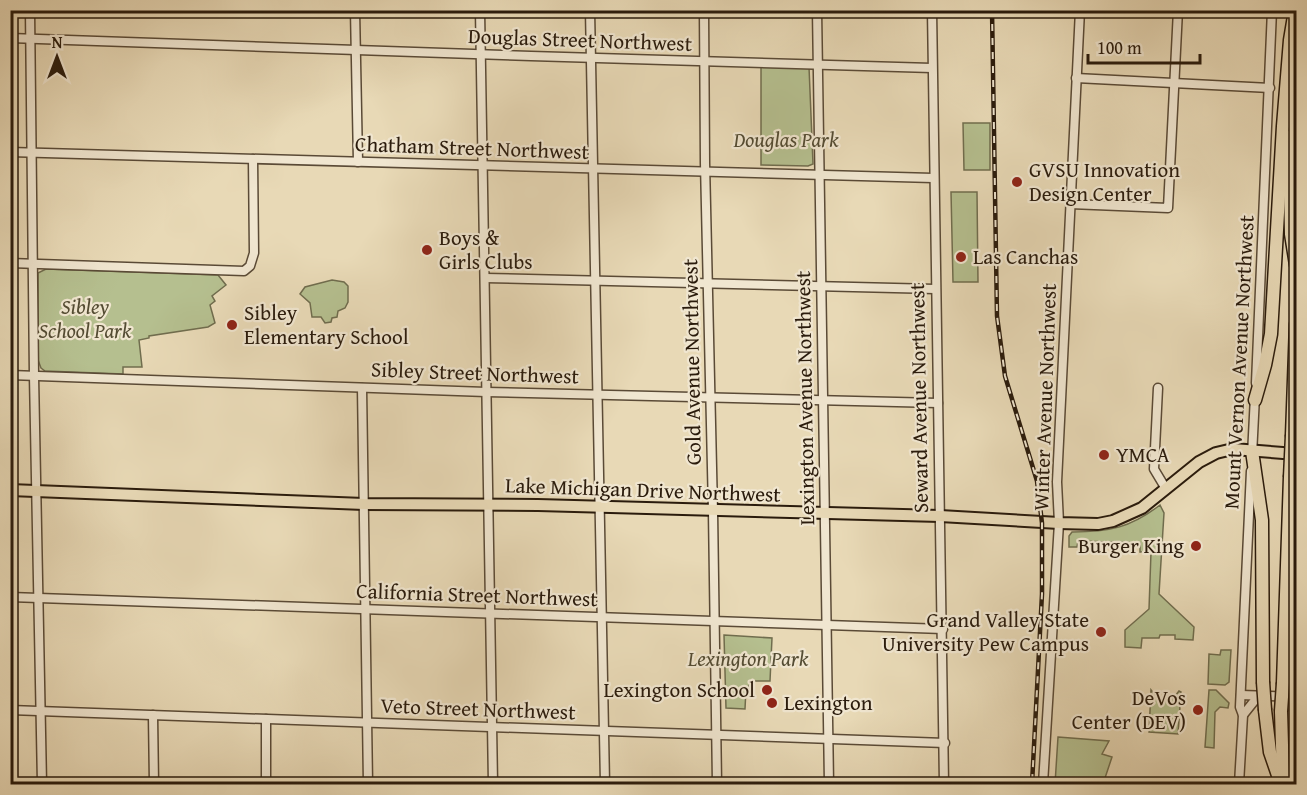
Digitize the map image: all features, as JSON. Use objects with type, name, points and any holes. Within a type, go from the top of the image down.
[{"type":"highway","points":[[1255,400],[1271,334],[1280,166],[1290,40],[1295,10]]},
{"type":"highway","points":[[1288,79],[1291,234],[1296,265]]},
{"type":"highway","points":[[1282,784],[1281,711],[1296,324]]},
{"type":"highway","points":[[1252,451],[1262,520],[1264,710],[1270,752],[1282,784]]},
{"type":"main road","name":"Lake Michigan Drive Northwest","points":[[10,490],[364,504],[600,507],[940,516],[1059,524],[1098,524],[1113,521],[1142,508],[1199,462],[1216,453],[1233,449],[1296,454]]},
{"type":"street","points":[[30,10],[32,264],[42,784]]},
{"type":"street","points":[[356,10],[358,162]]},
{"type":"street","points":[[480,10],[493,784]]},
{"type":"street","points":[[590,10],[605,784]]},
{"type":"street","name":"Gold Avenue Northwest","points":[[704,10],[717,784]]},
{"type":"street","name":"Lexington Avenue Northwest","points":[[817,10],[830,784]]},
{"type":"street","name":"Seward Avenue Northwest","points":[[932,10],[944,784]]},
{"type":"street","name":"Winter Avenue Northwest","points":[[1043,784],[1059,524],[1057,482],[1080,10]]},
{"type":"street","points":[[1070,204],[1168,208],[1178,10]]},
{"type":"street","name":"Mount Vernon Avenue Northwest","points":[[1239,784],[1243,716],[1240,695],[1272,10]]},
{"type":"street","name":"Douglas Street Northwest","points":[[10,38],[932,68]]},
{"type":"street","points":[[1076,78],[1270,88]]},
{"type":"street","name":"Chatham Street Northwest","points":[[10,152],[933,178]]},
{"type":"street","points":[[10,263],[234,271],[247,269],[253,261],[254,253],[253,159]]},
{"type":"street","points":[[485,278],[935,289]]},
{"type":"street","name":"Sibley Street Northwest","points":[[10,375],[486,392],[938,403]]},
{"type":"street","points":[[362,388],[369,784]]},
{"type":"street","points":[[1158,388],[1154,469],[1166,489]]},
{"type":"street","name":"California Street Northwest","points":[[10,597],[943,629]]},
{"type":"street","points":[[1240,695],[1296,697]]},
{"type":"street","points":[[1243,716],[1255,700],[1264,696]]},
{"type":"street","name":"Veto Street Northwest","points":[[10,710],[945,743]]},
{"type":"street","points":[[153,716],[154,784]]},
{"type":"street","points":[[266,719],[267,784]]},
{"type":"green space","name":"Douglas Park","points":[[761,65],[809,67],[813,164],[808,166],[761,165]]},
{"type":"green space","points":[[963,123],[990,123],[990,170],[964,170]]},
{"type":"green space","points":[[951,192],[977,192],[978,282],[953,282]]},
{"type":"green space","name":"Sibley School Park","points":[[46,269],[218,275],[226,285],[212,296],[215,301],[210,305],[215,323],[208,327],[149,336],[149,338],[139,340],[142,367],[123,367],[123,374],[45,371],[38,360],[38,273]]},
{"type":"green space","points":[[332,280],[344,282],[348,286],[348,302],[345,308],[338,311],[337,317],[325,323],[321,317],[312,317],[310,303],[300,294],[305,287]]},
{"type":"green space","points":[[1160,505],[1164,513],[1159,594],[1194,627],[1193,640],[1175,639],[1175,635],[1160,635],[1159,638],[1142,638],[1141,648],[1125,647],[1125,630],[1149,609],[1151,552],[1140,552],[1140,543],[1078,541],[1077,547],[1069,547],[1069,536],[1072,532],[1108,530],[1129,524]]},
{"type":"green space","name":"Lexington Park","points":[[724,635],[772,638],[770,681],[753,681],[746,689],[745,709],[726,708]]},
{"type":"green space","points":[[1221,650],[1231,650],[1229,682],[1225,685],[1208,684],[1209,654],[1220,655]]},
{"type":"green space","points":[[1151,690],[1157,697],[1164,700],[1172,699],[1179,691],[1181,692],[1178,734],[1149,732]]},
{"type":"green space","points":[[1209,690],[1216,690],[1229,703],[1228,708],[1220,707],[1215,712],[1214,748],[1205,747]]},
{"type":"green space","points":[[1058,737],[1109,741],[1102,754],[1112,757],[1103,784],[1055,784]]},
{"type":"railway","points":[[992,10],[997,316],[1005,376],[1037,481],[1042,523],[1042,594],[1032,784]]},
{"type":"place","name":"GVSU Innovation Design Center","points":[[1017,182]]},
{"type":"place","name":"Boys & Girls Clubs","points":[[427,250]]},
{"type":"place","name":"Las Canchas","points":[[961,257]]},
{"type":"place","name":"Sibley Elementary School","points":[[232,325]]},
{"type":"place","name":"YMCA","points":[[1104,455]]},
{"type":"place","name":"Burger King","points":[[1196,546]]},
{"type":"place","name":"Grand Valley State University Pew Campus","points":[[1101,632]]},
{"type":"place","name":"Lexington School","points":[[767,690]]},
{"type":"place","name":"Lexington","points":[[772,703]]},
{"type":"place","name":"DeVos Center (DEV)","points":[[1198,710]]}]
